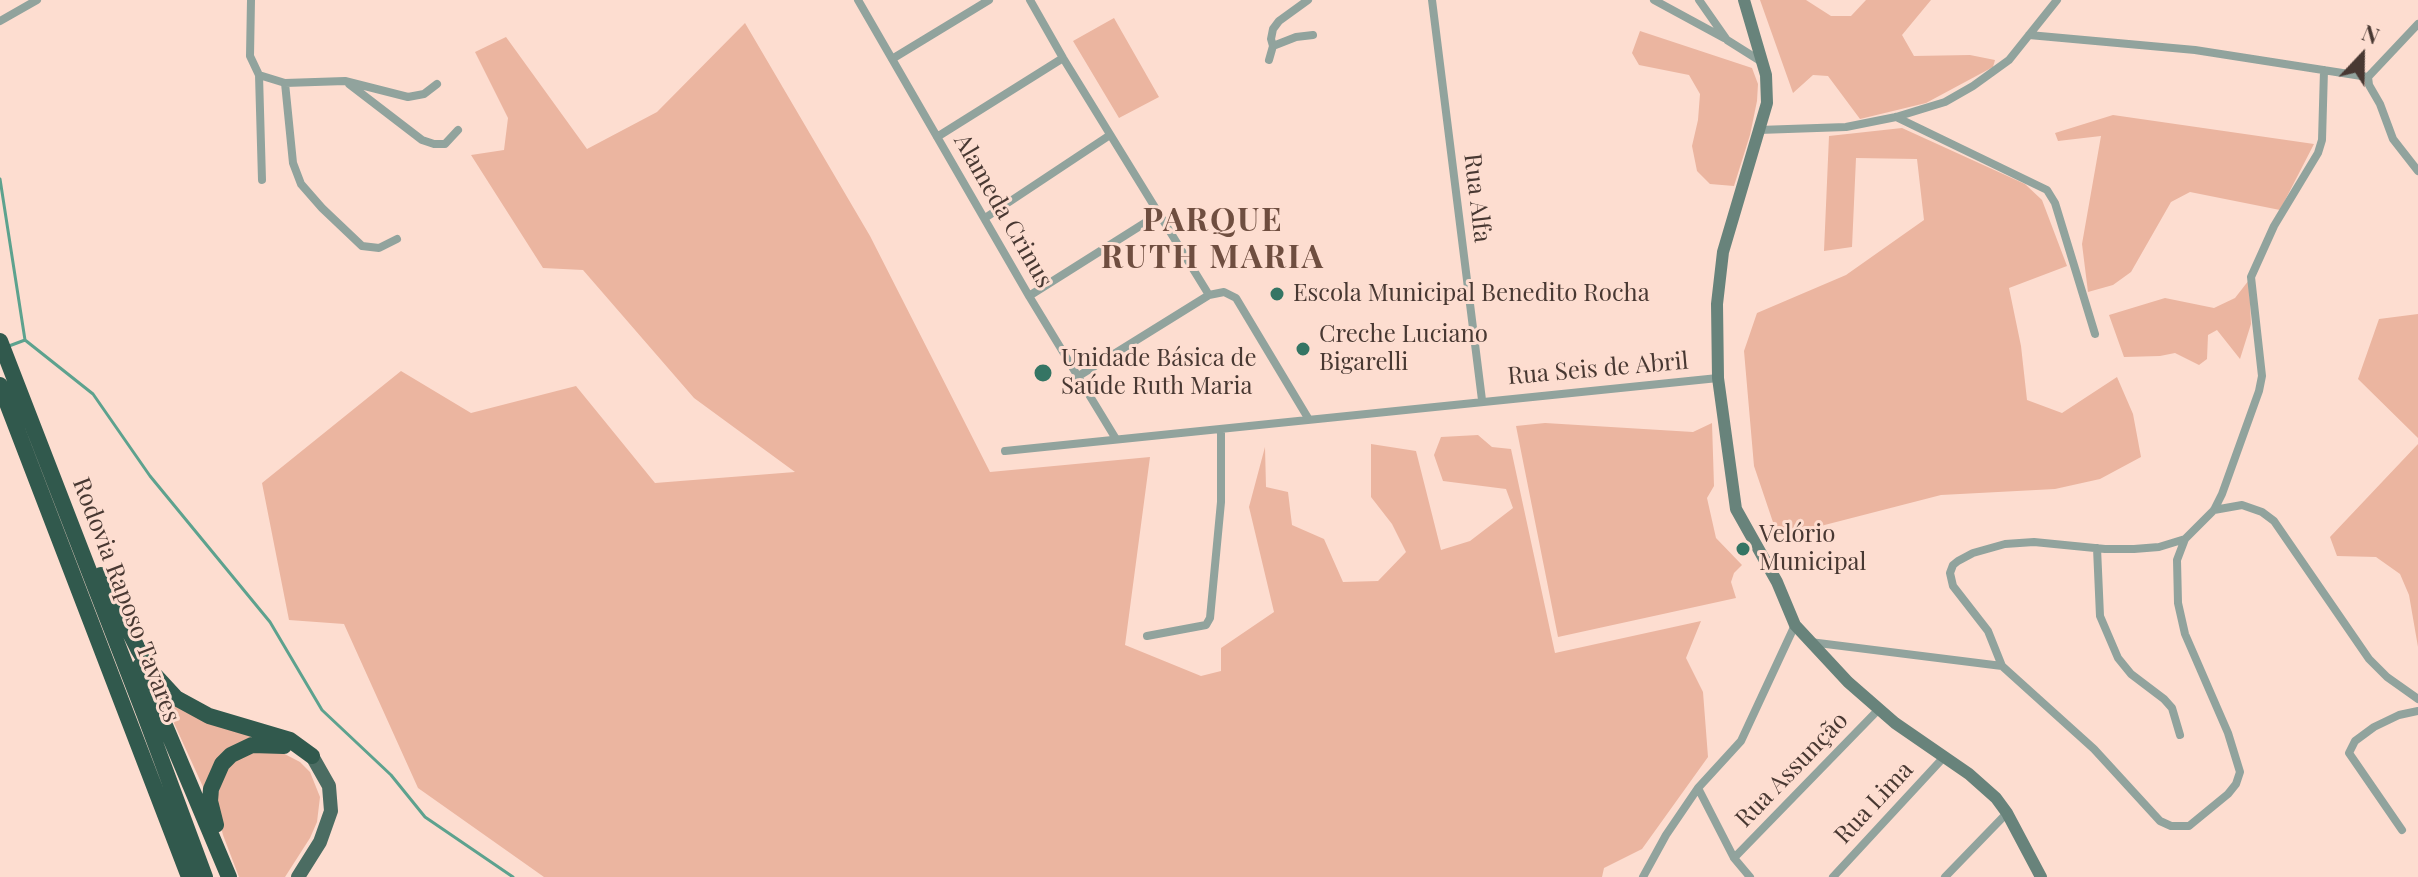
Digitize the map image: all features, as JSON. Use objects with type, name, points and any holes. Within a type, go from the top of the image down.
[{"type":"highway","name":"Rodovia Raposo Tavares","points":[[0,341],[6,380],[189,877]]},
{"type":"highway","name":"Rodovia Raposo Tavares","points":[[6,380],[55,481],[205,877]]},
{"type":"highway","points":[[55,481],[152,672],[176,698],[209,716],[290,740],[312,756]]},
{"type":"highway","points":[[120,613],[151,694],[231,877]]},
{"type":"highway","points":[[231,877],[210,801],[214,777],[222,764],[231,755],[252,745],[278,744],[312,756]]},
{"type":"main road","points":[[298,877],[320,842],[331,811],[329,786],[312,756]]},
{"type":"street","points":[[0,21],[37,0]]},
{"type":"street","points":[[251,0],[250,56],[259,75],[262,180]]},
{"type":"street","name":"Alameda Crinus","points":[[858,0],[1029,296],[1116,439]]},
{"type":"street","points":[[892,59],[989,0]]},
{"type":"street","points":[[1030,0],[1209,295]]},
{"type":"street","points":[[1269,60],[1273,46],[1271,39],[1279,21],[1308,0]]},
{"type":"street","name":"Rua Alfa","points":[[1432,0],[1482,400]]},
{"type":"street","points":[[1654,0],[1762,62]]},
{"type":"street","points":[[1699,0],[1727,40]]},
{"type":"street","points":[[1744,0],[1762,62],[1767,103],[1723,252],[1716,319],[1718,378],[1736,509],[1777,582],[1795,625],[1809,642],[1879,709],[1983,786],[2007,813],[2041,877]]},
{"type":"street","points":[[1759,130],[1846,127],[1896,117],[1945,102],[2009,60],[2057,0]]},
{"type":"street","points":[[2368,77],[2418,24]]},
{"type":"street","points":[[1273,46],[1296,37],[1313,35]]},
{"type":"street","points":[[2029,35],[2195,50],[2368,77]]},
{"type":"street","points":[[937,137],[1063,58]]},
{"type":"street","points":[[2185,539],[2159,547],[2097,548],[2034,542],[2005,544],[1973,553],[1953,565],[1950,573],[1953,586],[1988,631],[2002,666],[2094,749],[2160,821],[2180,827],[2196,821],[2228,794],[2240,772],[2228,733],[2185,634],[2176,582],[2177,560],[2185,539],[2214,510],[2231,471],[2261,382],[2251,277],[2274,226],[2318,153],[2322,140],[2324,70]]},
{"type":"street","points":[[259,75],[285,83],[345,81],[408,97],[424,94],[437,84]]},
{"type":"street","points":[[2368,77],[2393,139],[2418,171]]},
{"type":"street","points":[[345,81],[422,140],[445,144],[458,130]]},
{"type":"street","points":[[285,83],[293,163],[301,184],[362,246],[379,248],[397,239]]},
{"type":"street","points":[[1896,117],[2047,190],[2055,203],[2095,334]]},
{"type":"street","points":[[985,218],[1110,135]]},
{"type":"street","points":[[1029,296],[1159,214]]},
{"type":"street","points":[[1077,377],[1209,295],[1224,292],[1236,298],[1308,418]]},
{"type":"street","name":"Rua Seis de Abril","points":[[1005,451],[1718,378]]},
{"type":"street","points":[[1147,636],[1206,625],[1210,618],[1221,502],[1221,430]]},
{"type":"street","points":[[2214,510],[2242,505],[2262,512],[2274,521],[2369,659],[2387,677],[2418,699]]},
{"type":"street","points":[[2097,548],[2100,616],[2118,658],[2131,674],[2172,708],[2180,735]]},
{"type":"street","points":[[1643,877],[1666,835],[1698,788],[1741,741],[1795,625]]},
{"type":"street","points":[[1809,642],[2002,666]]},
{"type":"street","name":"Rua Assunção","points":[[1734,858],[1879,709]]},
{"type":"street","points":[[2402,830],[2349,753],[2355,741],[2374,727],[2399,715],[2418,711]]},
{"type":"street","name":"Rua Lima","points":[[1833,877],[1944,757]]},
{"type":"street","points":[[1698,788],[1734,858],[1750,877]]},
{"type":"street","points":[[1945,877],[2007,813]]},
{"type":"shaded area","points":[[1760,0],[1806,0],[1831,16],[1851,16],[1866,0],[1931,0],[1902,35],[1914,56],[1970,55],[1995,60],[1993,67],[1926,103],[1860,119],[1828,76],[1813,75],[1793,93]]},
{"type":"shaded area","points":[[1114,18],[1159,97],[1119,118],[1073,41]]},
{"type":"shaded area","points":[[745,23],[870,236],[990,472],[1150,457],[1125,645],[1201,676],[1221,671],[1221,648],[1274,612],[1249,507],[1265,447],[1266,487],[1288,492],[1292,525],[1324,539],[1343,582],[1378,581],[1406,552],[1392,524],[1371,497],[1371,444],[1416,451],[1441,550],[1470,541],[1513,508],[1506,489],[1443,481],[1434,455],[1441,437],[1478,435],[1492,447],[1511,449],[1555,653],[1701,621],[1686,658],[1703,692],[1708,757],[1642,849],[1604,868],[1602,877],[544,877],[418,788],[344,624],[289,620],[262,483],[401,371],[471,413],[576,386],[655,483],[795,472],[694,398],[583,270],[543,268],[471,155],[504,150],[508,118],[475,52],[506,37],[587,149],[657,112]]},
{"type":"shaded area","points":[[1640,31],[1752,68],[1758,84],[1757,101],[1734,186],[1710,184],[1697,171],[1692,146],[1700,94],[1689,75],[1639,65],[1632,53]]},
{"type":"shaded area","points":[[2113,115],[2314,144],[2280,210],[2190,192],[2171,202],[2131,272],[2113,285],[2088,292],[2082,244],[2101,136],[2058,141],[2055,133]]},
{"type":"shaded area","points":[[1902,128],[2025,184],[2042,200],[2067,266],[2009,288],[2021,346],[2027,400],[2062,413],[2117,377],[2133,414],[2141,457],[2100,479],[2055,489],[1941,495],[1778,537],[1754,466],[1744,351],[1757,313],[1846,275],[1924,220],[1917,159],[1856,158],[1852,247],[1824,251],[1829,136]]},
{"type":"shaded area","points":[[2249,280],[2251,324],[2240,359],[2217,330],[2208,335],[2207,359],[2199,365],[2175,353],[2124,357],[2109,315],[2165,298],[2214,308],[2235,298]]},
{"type":"shaded area","points":[[2418,314],[2418,438],[2358,379],[2379,319]]},
{"type":"shaded area","points":[[1545,423],[1693,432],[1712,423],[1714,486],[1707,498],[1716,538],[1742,565],[1731,582],[1736,598],[1558,637],[1516,426]]},
{"type":"shaded area","points":[[2418,444],[2418,647],[2409,595],[2400,574],[2376,557],[2337,556],[2330,537]]},
{"type":"shaded area","points":[[157,686],[265,737],[216,761],[204,789]]},
{"type":"shaded area","points":[[275,749],[300,762],[310,772],[320,797],[317,822],[285,877],[239,877],[215,804],[226,768],[246,752]]},
{"type":"waterway","points":[[0,179],[25,340],[9,346]]},
{"type":"waterway","points":[[25,340],[93,394],[150,476],[270,622],[322,710],[391,775],[425,817],[513,877]]},
{"type":"place","name":"Escola Municipal Benedito Rocha","points":[[1277,294]]},
{"type":"place","name":"Creche Luciano Bigarelli","points":[[1303,349]]},
{"type":"place","name":"Unidade Básica de Saúde Ruth Maria","points":[[1043,373]]},
{"type":"place","name":"Velório Municipal","points":[[1743,549]]},
{"type":"district","name":"PARQUE RUTH MARIA","points":[[1213,240]]}]
